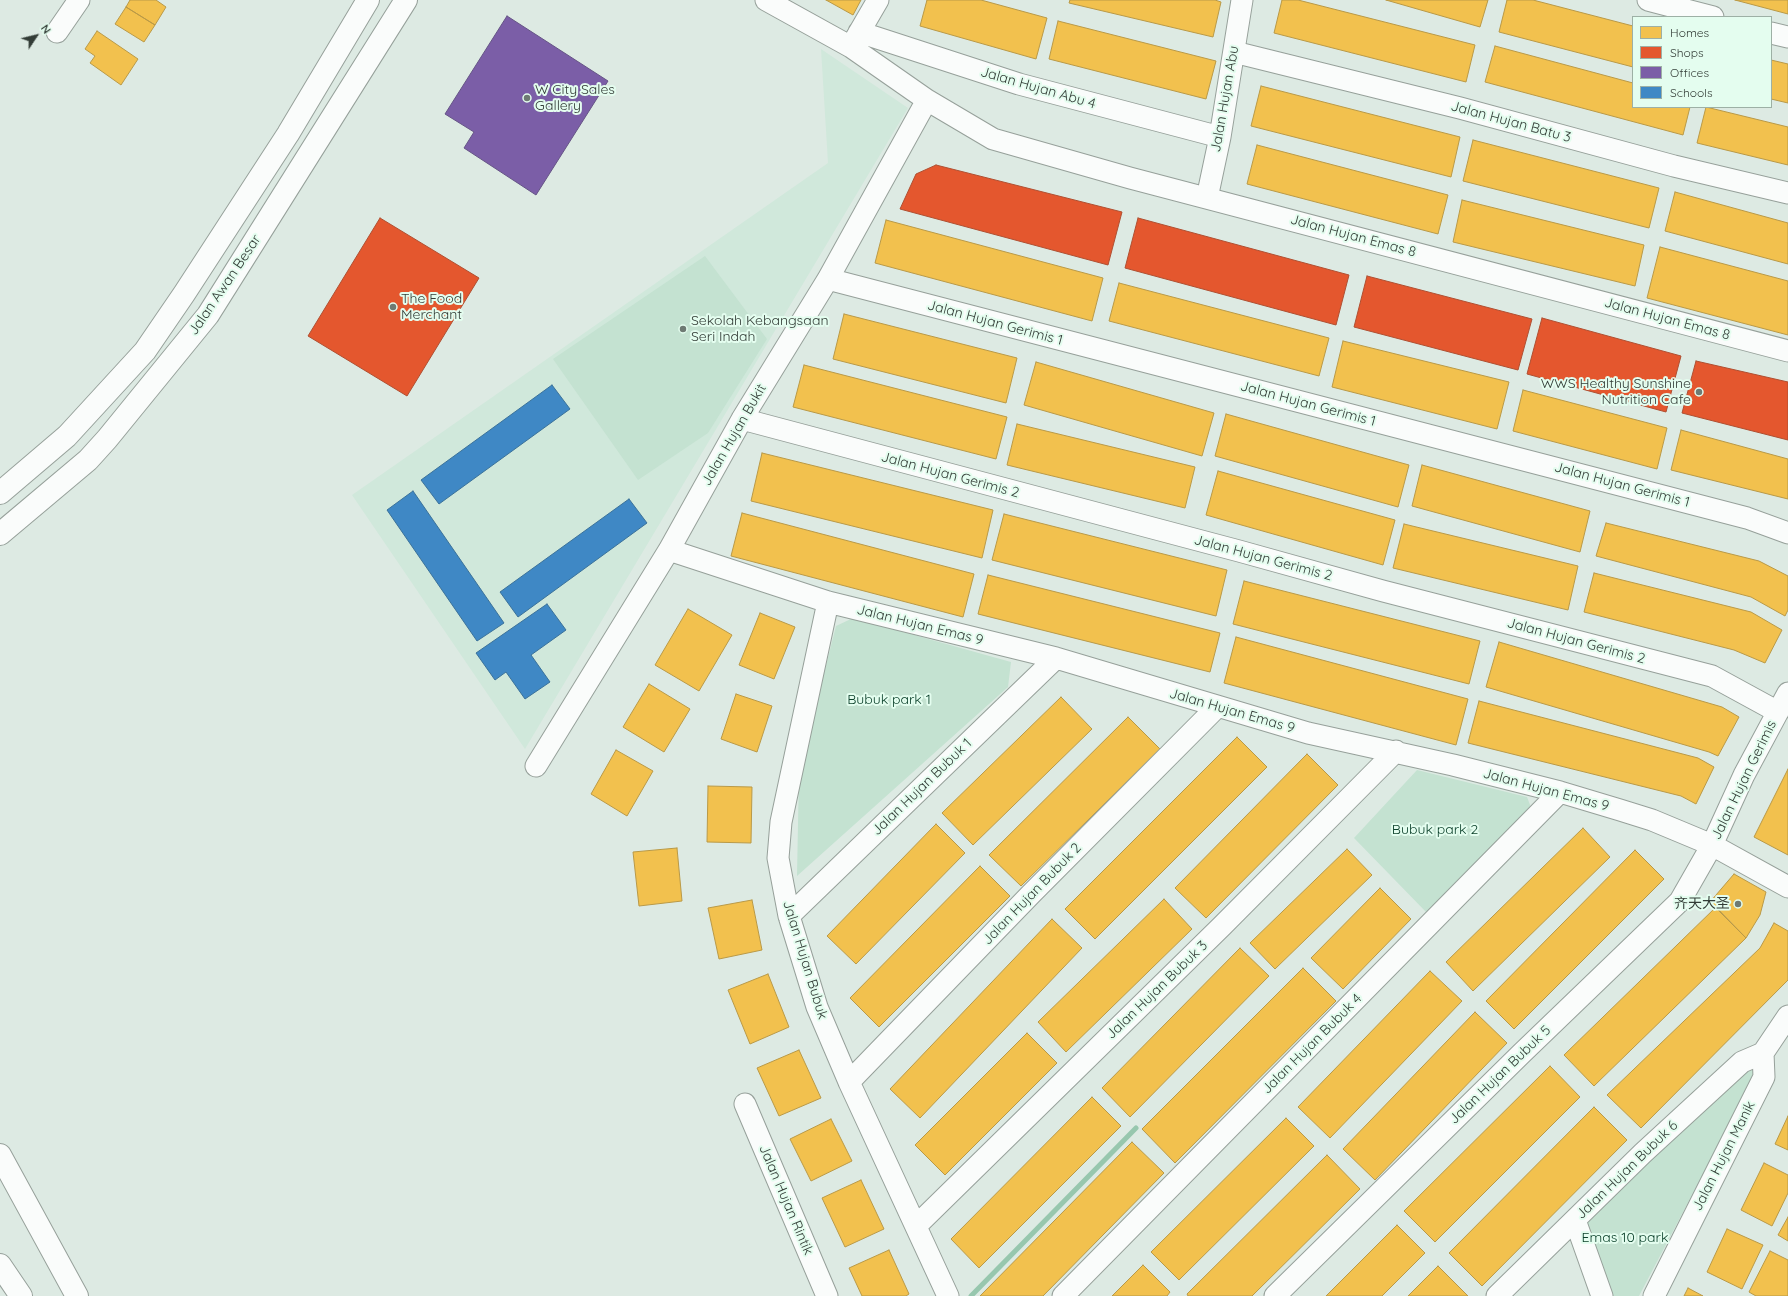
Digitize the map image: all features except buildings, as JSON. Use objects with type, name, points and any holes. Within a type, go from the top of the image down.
[{"type":"main road","name":"Jalan Awan Besar","points":[[0,493],[67,436],[145,351],[184,294],[288,134],[368,0]]},
{"type":"main road","name":"Jalan Awan Besar","points":[[0,534],[88,460],[107,439],[208,315],[406,0]]},
{"type":"main road","points":[[0,1155],[77,1296]]},
{"type":"main road","points":[[0,1264],[21,1296]]},
{"type":"street","points":[[57,32],[79,0]]},
{"type":"street","points":[[766,0],[855,40],[878,0]]},
{"type":"street","name":"Jalan Hujan Abu","points":[[1207,198],[1220,137],[1242,0]]},
{"type":"street","points":[[1648,0],[1709,16]]},
{"type":"street","points":[[1772,33],[1788,37]]},
{"type":"street","name":"Jalan Hujan Emas 8","points":[[855,40],[927,100],[993,139],[1207,198],[1788,351]]},
{"type":"street","name":"Jalan Hujan Abu 4","points":[[855,40],[1220,137]]},
{"type":"street","name":"Jalan Hujan Batu 3","points":[[1234,52],[1460,108],[1674,166],[1788,193]]},
{"type":"street","name":"Jalan Hujan Bukit","points":[[536,766],[669,550],[742,419],[828,279],[927,100]]},
{"type":"street","name":"Jalan Hujan Gerimis 1","points":[[828,279],[1739,516],[1788,533]]},
{"type":"street","name":"Jalan Hujan Gerimis 2","points":[[742,419],[1239,551],[1383,591],[1712,676],[1778,712]]},
{"type":"street","name":"Jalan Hujan Emas 9","points":[[669,550],[828,602],[1056,658],[1308,733],[1396,752],[1560,792],[1652,820],[1712,845],[1788,887]]},
{"type":"street","name":"Jalan Hujan Bubuk","points":[[828,602],[781,822],[778,858],[789,916],[817,1007],[849,1082],[948,1296]]},
{"type":"street","name":"Jalan Hujan Bubuk 1","points":[[789,916],[1056,658]]},
{"type":"street","name":"Jalan Hujan Gerimis","points":[[1712,845],[1744,775],[1788,694]]},
{"type":"street","name":"Jalan Hujan Bubuk 2","points":[[849,1082],[1031,894],[1217,707]]},
{"type":"street","name":"Jalan Hujan Bubuk 3","points":[[916,1226],[1222,926],[1396,752]]},
{"type":"street","name":"Jalan Hujan Bubuk 4","points":[[1063,1296],[1560,792]]},
{"type":"street","name":"Jalan Hujan Bubuk 5","points":[[1275,1296],[1515,1060],[1680,902],[1712,845]]},
{"type":"street","points":[[1763,1053],[1788,1016]]},
{"type":"street","name":"Jalan Hujan Bubuk 6","points":[[1497,1296],[1643,1153],[1742,1062],[1763,1053]]},
{"type":"street","name":"Jalan Hujan Manik","points":[[1654,1296],[1764,1076],[1763,1053]]},
{"type":"street","name":"Jalan Hujan Rintik","points":[[745,1104],[827,1296]]},
{"type":"street","points":[[1575,1220],[1602,1296]]},
{"type":"shaded area","name":"Sekolah Kebangsaan Seri Indah","points":[[821,49],[908,108],[525,749],[352,495],[828,163]]},
{"type":"green space","points":[[705,256],[767,339],[708,433],[638,480],[553,359]]},
{"type":"green space","name":"Bubuk park 1","points":[[853,618],[1011,662],[1008,687],[797,876],[799,772],[836,626]]},
{"type":"green space","name":"Bubuk park 2","points":[[1417,770],[1527,797],[1532,810],[1427,913],[1354,838]]},
{"type":"green space","name":"Emas 10 park","points":[[1778,1031],[1639,1296],[1602,1296],[1582,1228]]},
{"type":"waterway","points":[[971,1296],[1136,1128]]},
{"type":"place","name":"W City Sales Gallery","points":[[527,98]]},
{"type":"place","name":"The Food Merchant","points":[[393,307]]},
{"type":"place","name":"Sekolah Kebangsaan Seri Indah","points":[[683,329]]},
{"type":"place","name":"WWS Healthy Sunshine Nutrition Cafe","points":[[1699,392]]},
{"type":"place","name":"齐天大圣","points":[[1738,904]]}]
